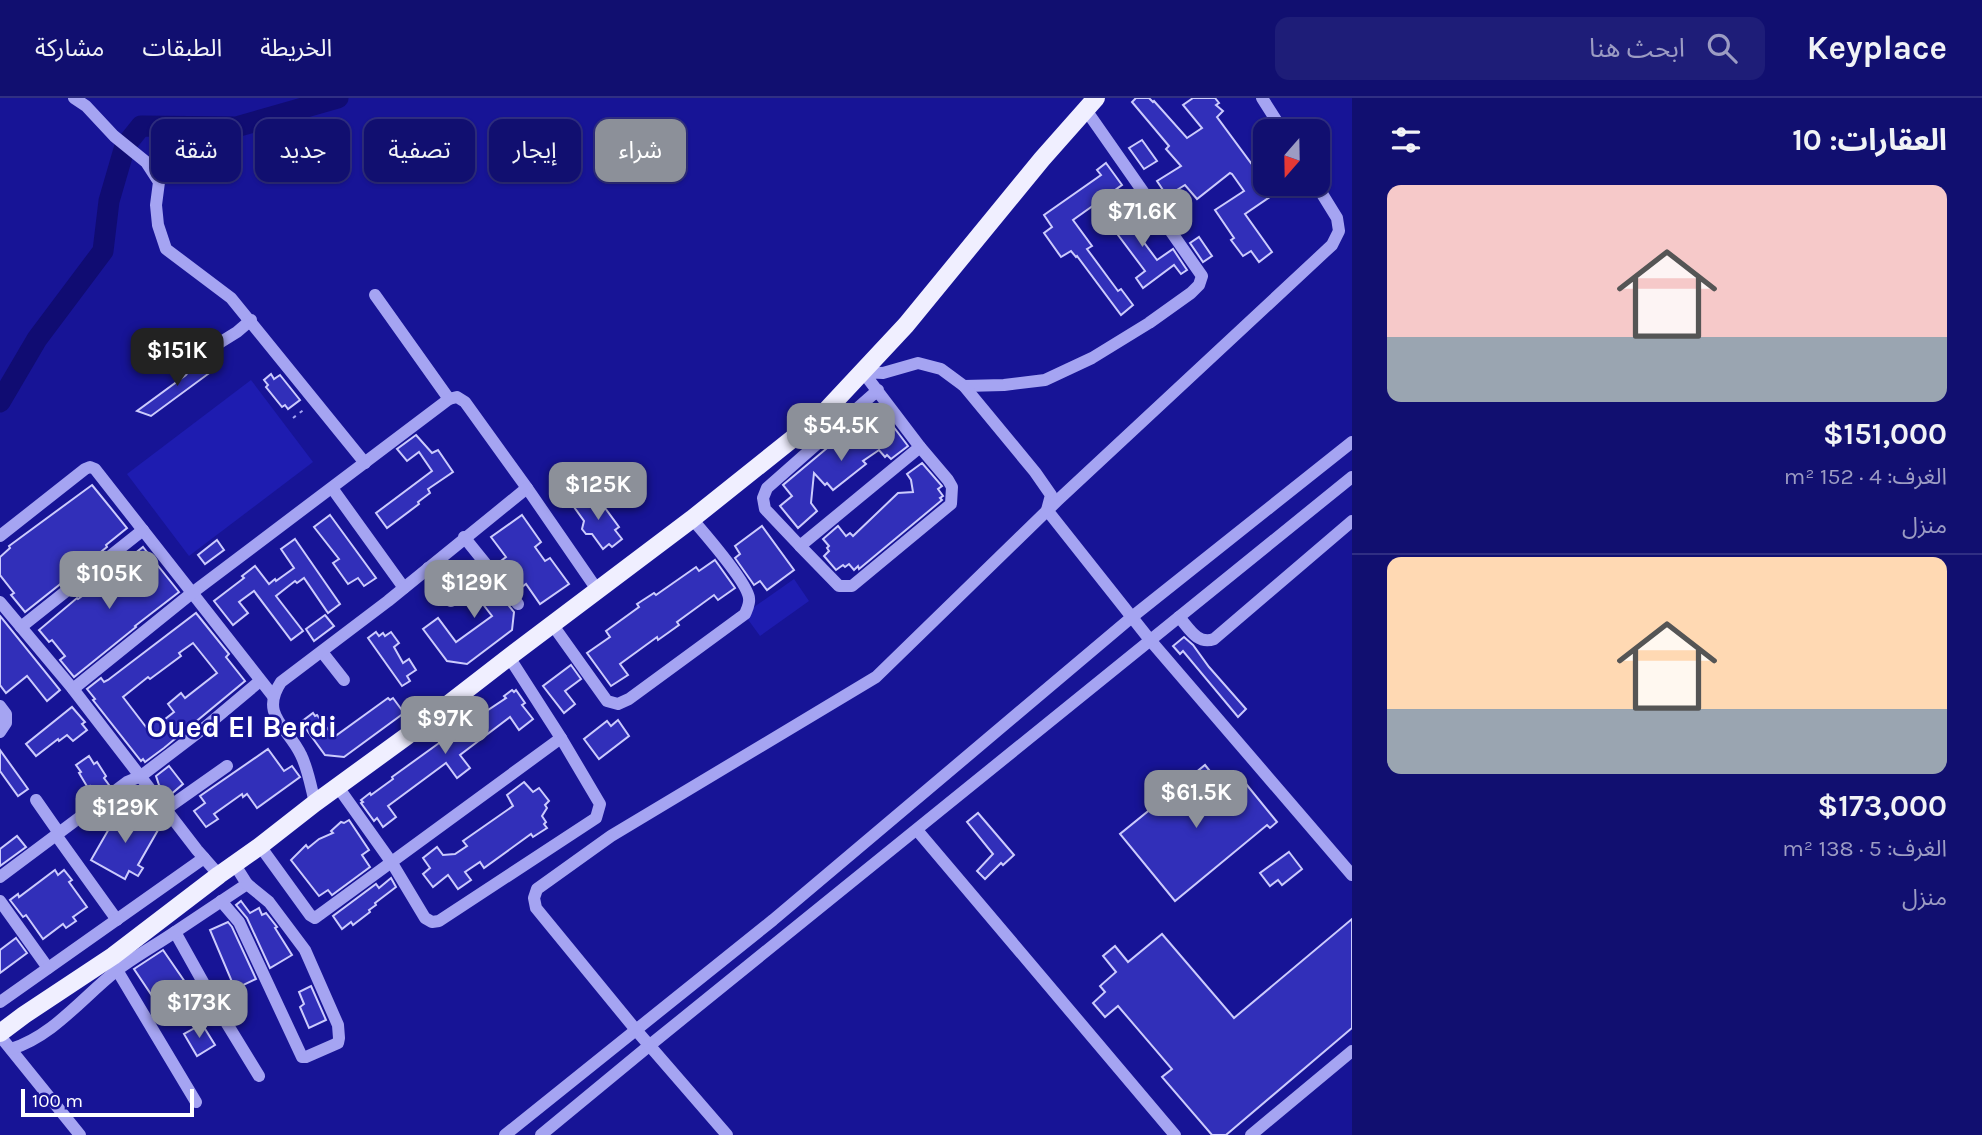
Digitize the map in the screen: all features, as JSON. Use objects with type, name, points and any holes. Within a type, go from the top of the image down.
[{"type":"main road","points":[[0,1035],[24,1015],[113,956],[260,846],[692,519],[821,416],[906,325],[1042,159],[1091,104]]},
{"type":"street","points":[[74,98],[146,162],[159,182],[156,205],[158,225],[166,248],[231,298],[365,463]]},
{"type":"street","points":[[1262,98],[1275,119]]},
{"type":"street","points":[[964,386],[1045,380],[1115,344],[1149,323],[1199,285],[1202,275],[1091,104]]},
{"type":"street","points":[[727,1135],[536,908],[534,898],[537,888],[611,836],[876,677],[1047,510],[1332,245],[1339,231],[1337,218],[1323,196]]},
{"type":"street","points":[[375,295],[449,399]]},
{"type":"street","points":[[200,355],[251,320]]},
{"type":"street","points":[[863,372],[883,373],[918,363],[941,369],[964,386],[1051,495],[1047,510]]},
{"type":"street","points":[[863,372],[878,390],[952,487],[951,504],[852,586],[838,586],[765,509],[763,498],[767,488],[878,390]]},
{"type":"street","points":[[73,689],[192,593],[449,399],[457,397],[465,402],[598,591]]},
{"type":"street","points":[[505,1135],[773,920],[1132,617],[1352,442]]},
{"type":"street","points":[[800,546],[920,446]]},
{"type":"street","points":[[0,536],[85,469],[95,469],[273,696],[275,714],[300,752],[315,803]]},
{"type":"street","points":[[541,1135],[1352,477]]},
{"type":"street","points":[[332,488],[404,588]]},
{"type":"street","points":[[273,696],[281,682],[404,588],[527,488]]},
{"type":"street","points":[[1047,510],[1150,640],[1352,875]]},
{"type":"street","points":[[552,624],[607,701],[618,704],[629,699],[745,614],[749,606],[749,595],[723,555],[692,519]]},
{"type":"street","points":[[1179,617],[1199,639],[1206,642],[1214,639],[1352,521]]},
{"type":"street","points":[[21,627],[143,530]]},
{"type":"street","points":[[464,537],[517,604]]},
{"type":"street","points":[[428,568],[451,601]]},
{"type":"street","points":[[2,607],[73,689],[219,875]]},
{"type":"street","points":[[322,652],[344,680]]},
{"type":"street","points":[[338,787],[392,863],[425,918],[432,922],[439,921],[596,818],[600,804],[562,738],[509,657]]},
{"type":"street","points":[[0,877],[127,782],[141,776],[260,681]]},
{"type":"street","points":[[0,706],[6,714],[6,723],[0,732]]},
{"type":"street","points":[[260,846],[312,918],[315,918],[562,738]]},
{"type":"street","points":[[166,809],[228,766]]},
{"type":"street","points":[[36,800],[117,920]]},
{"type":"street","points":[[917,830],[1175,1135]]},
{"type":"street","points":[[0,1002],[204,858]]},
{"type":"street","points":[[221,901],[239,922],[302,1057],[338,1043],[338,1025],[305,950],[269,902],[247,884],[235,864]]},
{"type":"street","points":[[11,1049],[22,1046],[49,1030],[117,970],[247,884]]},
{"type":"street","points":[[0,901],[48,968]]},
{"type":"street","points":[[175,932],[259,1076]]},
{"type":"street","points":[[117,970],[196,1102]]},
{"type":"street","points":[[0,1035],[80,1135]]},
{"type":"street","points":[[1251,1135],[1352,1051]]},
{"type":"path","points":[[293,418],[315,401]]},
{"type":"shaded area","points":[[251,380],[313,462],[189,556],[127,474]]},
{"type":"shaded area","points":[[794,579],[809,601],[760,636],[744,614]]},
{"type":"building","points":[[1136,98],[1149,98],[1154,101],[1187,138],[1202,128],[1183,105],[1193,98],[1215,98],[1219,103],[1216,105],[1223,111],[1217,117],[1251,163],[1253,162],[1253,196],[1271,196],[1245,214],[1272,252],[1259,262],[1251,251],[1243,256],[1215,210],[1244,191],[1232,174],[1197,199],[1185,185],[1167,196],[1157,181],[1181,166],[1166,149],[1169,146],[1132,102]]},
{"type":"building","points":[[1142,140],[1157,161],[1144,169],[1129,148]]},
{"type":"building","points":[[1106,163],[1122,185],[1073,220],[1092,246],[1087,249],[1118,291],[1121,289],[1133,305],[1121,315],[1077,256],[1071,251],[1061,257],[1044,233],[1052,227],[1044,215],[1101,175],[1097,170]]},
{"type":"building","points":[[1121,205],[1128,215],[1125,217],[1157,260],[1173,249],[1187,270],[1181,274],[1174,265],[1143,288],[1136,278],[1145,271],[1102,218]]},
{"type":"building","points":[[1199,237],[1212,256],[1203,262],[1190,243]]},
{"type":"building","points":[[193,360],[201,365],[205,362],[210,369],[206,372],[208,374],[151,416],[137,411],[186,375],[189,371],[185,366]]},
{"type":"building","points":[[271,374],[274,379],[280,375],[300,400],[288,409],[285,405],[282,407],[266,387],[268,385],[264,380]]},
{"type":"building","points":[[875,412],[883,413],[908,446],[891,459],[879,450],[863,461],[866,464],[833,490],[814,473],[811,503],[817,511],[798,528],[780,506],[792,496],[783,485],[845,433],[846,435]]},
{"type":"building","points":[[416,435],[432,453],[438,450],[453,472],[428,489],[430,493],[418,502],[419,504],[387,528],[376,513],[432,471],[419,452],[407,461],[397,449]]},
{"type":"building","points":[[922,463],[942,486],[938,489],[943,496],[940,498],[942,500],[859,569],[858,566],[854,570],[849,564],[836,570],[824,556],[829,551],[829,546],[823,539],[838,526],[846,536],[850,533],[853,536],[898,493],[913,492],[907,474]]},
{"type":"building","points":[[92,485],[127,528],[25,612],[0,575],[0,557],[9,546]]},
{"type":"building","points":[[589,497],[592,501],[597,497],[619,527],[615,530],[622,539],[612,547],[609,544],[603,549],[592,534],[586,534],[582,529],[584,521],[574,507]]},
{"type":"building","points":[[330,515],[376,578],[364,586],[358,578],[348,584],[333,563],[339,559],[314,527]]},
{"type":"building","points":[[522,515],[541,542],[535,547],[545,561],[550,558],[569,584],[540,604],[526,584],[518,590],[497,564],[506,557],[491,537]]},
{"type":"building","points":[[762,526],[794,570],[767,590],[760,581],[754,585],[735,558],[740,554],[735,546]]},
{"type":"building","points":[[295,539],[340,604],[328,613],[304,578],[297,583],[295,581],[276,596],[303,631],[291,640],[254,591],[239,602],[248,613],[233,625],[214,601],[255,566],[269,584],[294,568],[281,549]]},
{"type":"building","points":[[217,540],[224,550],[205,564],[198,555]]},
{"type":"building","points":[[143,547],[179,592],[74,677],[60,660],[65,656],[52,640],[49,642],[39,630]]},
{"type":"building","points":[[715,560],[735,588],[718,600],[714,595],[677,622],[679,625],[658,640],[657,637],[620,664],[628,675],[611,686],[587,653],[610,637],[606,631],[639,607],[637,604],[654,593],[656,595],[696,567],[699,571]]},
{"type":"building","points":[[461,562],[475,564],[514,612],[512,630],[467,664],[447,661],[423,629],[438,618],[456,642],[492,616],[465,581],[461,584],[452,573],[458,569],[456,566]]},
{"type":"building","points":[[196,613],[229,654],[226,657],[245,681],[145,762],[143,759],[141,761],[87,689],[101,678],[104,682]],"holes":[[[193,643],[217,673],[185,698],[181,693],[168,704],[174,712],[160,723],[158,720],[146,727],[123,697],[181,656],[179,653]]]},
{"type":"building","points":[[325,615],[334,626],[314,641],[306,629]]},
{"type":"building","points":[[0,616],[60,690],[47,701],[27,676],[6,693],[0,685]]},
{"type":"building","points":[[376,632],[379,636],[383,633],[385,636],[391,632],[399,643],[394,647],[403,663],[409,659],[416,670],[407,676],[410,681],[402,686],[368,638]]},
{"type":"building","points":[[1184,637],[1246,709],[1238,717],[1183,651],[1180,654],[1173,646]]},
{"type":"building","points":[[571,665],[581,679],[565,691],[575,704],[564,713],[543,686]]},
{"type":"building","points":[[516,690],[525,703],[522,705],[533,719],[519,730],[510,717],[460,755],[470,768],[457,778],[446,763],[388,806],[396,817],[383,827],[377,818],[374,821],[361,800],[506,698],[504,696]]},
{"type":"building","points":[[388,698],[393,698],[404,713],[344,757],[325,755],[301,722],[313,713],[334,737]]},
{"type":"building","points":[[72,707],[85,722],[82,724],[87,730],[73,741],[67,735],[59,741],[58,739],[36,756],[26,744]]},
{"type":"building","points":[[618,720],[629,736],[599,759],[584,739],[607,721],[611,726]]},
{"type":"building","points":[[268,749],[284,771],[292,766],[300,777],[257,808],[247,794],[243,797],[242,794],[214,814],[218,819],[206,827],[194,811],[205,803],[200,796]]},
{"type":"building","points":[[0,750],[28,789],[18,796],[0,771]]},
{"type":"building","points":[[89,756],[94,764],[97,762],[109,785],[95,794],[90,786],[88,788],[76,765]]},
{"type":"building","points":[[1205,765],[1226,791],[1242,779],[1277,822],[1270,828],[1267,825],[1175,901],[1120,834]]},
{"type":"building","points":[[169,766],[183,784],[169,796],[159,785],[156,776]]},
{"type":"building","points":[[524,782],[533,792],[539,788],[549,801],[542,816],[547,828],[533,837],[531,834],[484,868],[480,862],[465,872],[471,880],[458,889],[448,875],[433,887],[423,874],[430,868],[423,858],[437,847],[443,855],[455,854],[467,846],[463,841],[513,806],[507,795]]},
{"type":"building","points":[[121,808],[158,830],[138,865],[143,868],[138,876],[129,871],[125,879],[91,860]]},
{"type":"building","points":[[978,813],[1014,855],[1003,865],[1001,863],[985,879],[977,871],[993,854],[967,822]]},
{"type":"building","points":[[349,820],[369,850],[362,855],[370,867],[332,895],[328,890],[319,896],[291,860],[306,845],[308,848],[333,833],[331,831],[341,822]]},
{"type":"building","points":[[17,836],[26,847],[0,866],[0,849]]},
{"type":"building","points":[[1289,852],[1302,869],[1282,885],[1278,880],[1270,886],[1260,873]]},
{"type":"building","points":[[55,870],[58,875],[64,870],[87,907],[73,917],[76,921],[66,928],[63,924],[43,939],[26,915],[23,917],[10,900],[18,894],[19,897]]},
{"type":"building","points":[[391,878],[396,887],[375,903],[370,912],[353,925],[351,922],[342,929],[333,916],[376,884],[379,888]]},
{"type":"building","points":[[241,901],[250,913],[259,908],[262,915],[266,913],[292,955],[270,968],[247,918],[236,905]]},
{"type":"building","points":[[1352,919],[1352,1028],[1226,1135],[1212,1135],[1162,1077],[1172,1069],[1118,1006],[1105,1017],[1093,1003],[1105,992],[1100,986],[1116,972],[1103,956],[1115,946],[1128,962],[1162,934],[1234,1018]]},
{"type":"building","points":[[228,922],[256,979],[235,989],[210,930]]},
{"type":"building","points":[[16,938],[27,953],[0,973],[0,950]]},
{"type":"building","points":[[163,950],[194,995],[165,1015],[134,969]]},
{"type":"building","points":[[311,986],[326,1020],[309,1028],[300,1007],[304,1004],[299,992]]},
{"type":"building","points":[[202,1024],[215,1045],[197,1056],[184,1034]]},
{"type":"waterway","name":"Oued El Berdi","points":[[0,402],[37,339],[103,251],[109,201],[125,146],[141,126],[236,127],[338,98]]},
{"type":"district","name":"Oued El Berdi","points":[[242,727]]}]
